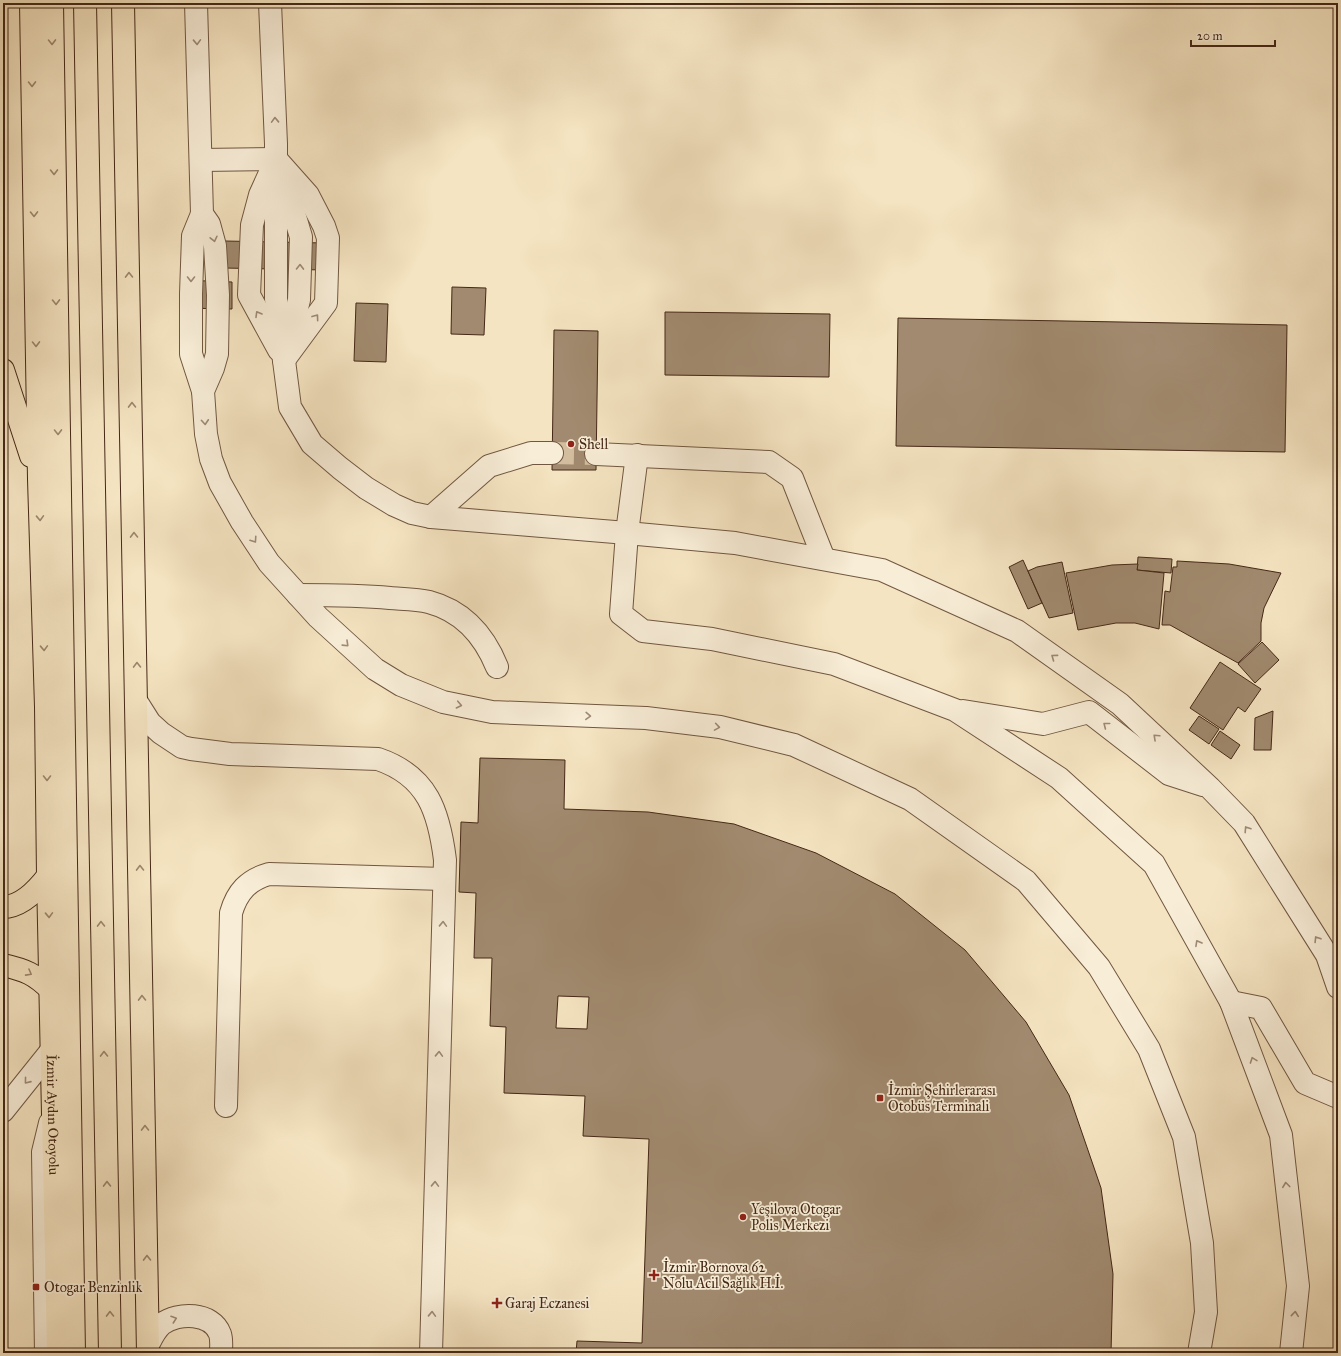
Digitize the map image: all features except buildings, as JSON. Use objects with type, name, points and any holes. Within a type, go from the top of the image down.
[{"type":"main road","points":[[31,3],[38,479]]},
{"type":"main road","points":[[52,3],[74,1353]]},
{"type":"main road","points":[[85,3],[110,1353]]},
{"type":"main road","points":[[124,3],[138,704],[148,1349]]},
{"type":"main road","points":[[3,370],[38,479]]},
{"type":"main road","name":"İzmir Aydın Otoyolu","points":[[38,479],[46,707],[52,1112],[58,1353]]},
{"type":"main road","points":[[3,907],[28,897],[48,876]]},
{"type":"main road","points":[[3,965],[24,969],[39,978],[51,990]]},
{"type":"lane","points":[[196,3],[202,214],[209,224],[215,246],[218,295],[217,354],[213,368],[203,391],[206,434],[211,459],[220,483],[242,522],[269,563],[318,617],[375,669],[401,685],[443,702],[492,712],[654,719],[720,727],[794,745],[910,799],[1026,881],[1099,967],[1149,1050],[1184,1137],[1202,1243],[1206,1312],[1199,1353]]},
{"type":"lane","points":[[270,3],[276,159],[276,299],[290,407],[302,430],[312,444],[366,488],[394,505],[412,513],[430,517],[735,543],[882,570],[1017,631],[1120,704],[1210,788],[1244,823],[1328,955],[1338,987]]},
{"type":"lane","points":[[201,160],[276,159],[308,195],[324,226],[328,238],[326,303],[284,360]]},
{"type":"lane","points":[[430,517],[488,466],[531,453],[552,453]]},
{"type":"lane","points":[[596,454],[768,462],[792,478],[824,559]]},
{"type":"lane","points":[[637,455],[627,533],[620,614],[643,632],[712,639],[834,664],[955,710],[1043,724],[1089,712],[1169,774],[1210,788]]},
{"type":"lane","points":[[298,595],[358,595],[428,602],[442,606],[467,622],[480,635],[490,650],[497,667]]},
{"type":"lane","points":[[138,704],[150,723],[161,733],[178,744],[192,749],[230,754],[378,760],[390,764],[417,782],[431,802],[441,833],[445,860],[431,1353]]},
{"type":"lane","points":[[955,710],[1058,778],[1154,864],[1231,1002],[1281,1135],[1298,1286],[1291,1353]]},
{"type":"lane","points":[[226,1106],[231,913],[234,903],[245,886],[256,878],[269,874],[444,879]]},
{"type":"lane","points":[[1231,1002],[1261,1008],[1306,1083],[1338,1097]]},
{"type":"lane","points":[[3,1111],[51,1052]]},
{"type":"lane","points":[[46,1353],[43,1152],[52,1112]]},
{"type":"lane","points":[[148,1349],[153,1334],[163,1324],[177,1318],[188,1316],[206,1320],[216,1328],[222,1341],[221,1353]]},
{"type":"tunnel","points":[[552,453],[596,454]]},
{"type":"place","name":"Shell","points":[[571,444]]},
{"type":"place","name":"İzmir Şehirlerarası Otobüs Terminali","points":[[880,1098]]},
{"type":"place","name":"Yeşilova Otogar Polis Merkezi","points":[[743,1217]]},
{"type":"place","name":"İzmir Bornova 62 Nolu Acil Sağlık H.İ.","points":[[654,1275]]},
{"type":"place","name":"Otogar Benzinlik","points":[[36,1287]]},
{"type":"place","name":"Garaj Eczanesi","points":[[497,1303]]}]
